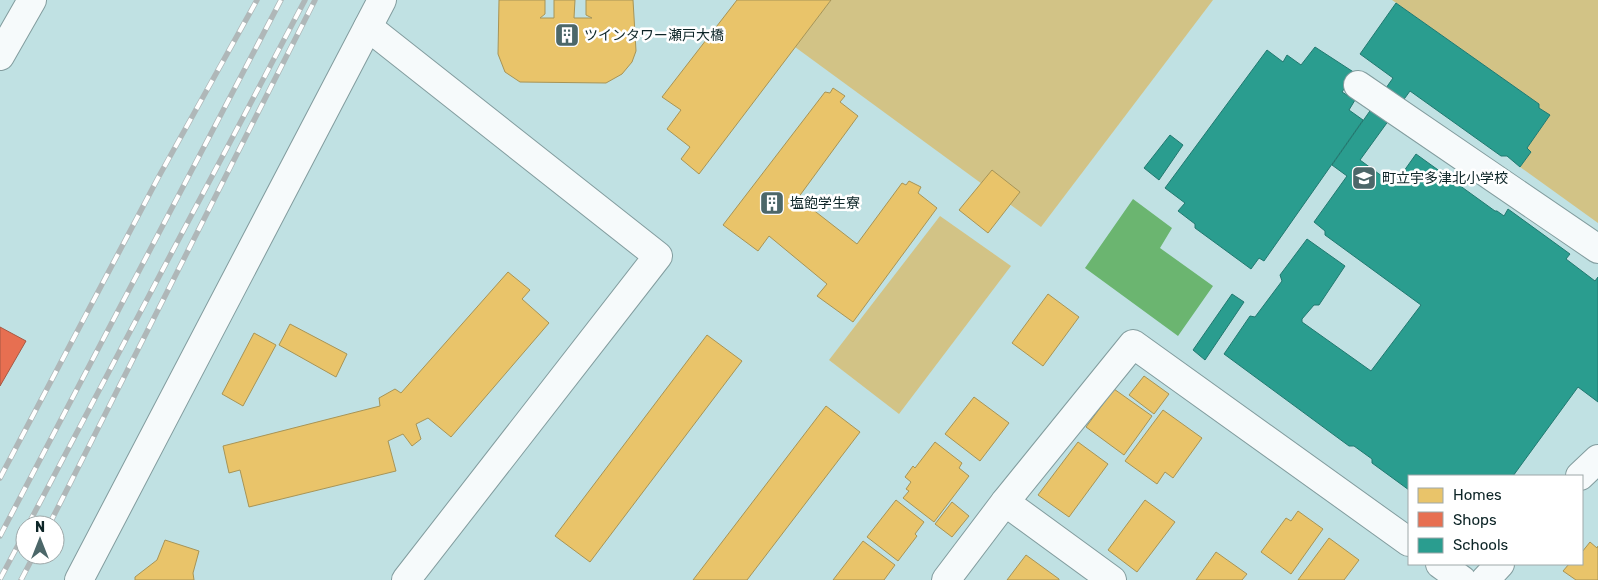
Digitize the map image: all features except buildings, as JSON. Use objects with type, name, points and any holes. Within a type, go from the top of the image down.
[{"type":"street","points":[[0,56],[32,0]]},
{"type":"street","points":[[79,580],[382,0]]},
{"type":"street","points":[[368,27],[658,256],[406,580]]},
{"type":"street","points":[[1358,85],[1598,249]]},
{"type":"street","points":[[946,580],[1005,502],[1133,344],[1408,541]]},
{"type":"street","points":[[1581,475],[1598,459]]},
{"type":"street","points":[[1005,502],[1112,580]]},
{"type":"street","points":[[1441,565],[1462,580]]},
{"type":"street","points":[[1485,580],[1499,565]]},
{"type":"shaded area","points":[[831,0],[1213,0],[1041,227],[795,47]]},
{"type":"shaded area","points":[[1392,0],[1598,0],[1598,223],[1520,167],[1531,152],[1527,148],[1550,115],[1539,108],[1539,104]]},
{"type":"shaded area","points":[[1133,199],[1172,228],[1160,248],[1213,286],[1178,336],[1085,268]]},
{"type":"shaded area","points":[[940,216],[1011,266],[899,414],[829,360]]},
{"type":"railway","points":[[0,478],[158,178],[257,0]]},
{"type":"railway","points":[[0,536],[281,0]]},
{"type":"railway","points":[[33,515],[305,0]]},
{"type":"railway","points":[[54,515],[315,0]]},
{"type":"railway","points":[[0,579],[15,551]]},
{"type":"railway","points":[[21,580],[29,565]]},
{"type":"place","name":"ツインタワー瀬戸大橋","points":[[567,35]]},
{"type":"place","name":"町立宇多津北小学校","points":[[1364,178]]},
{"type":"place","name":"塩飽学生寮","points":[[772,203]]}]
